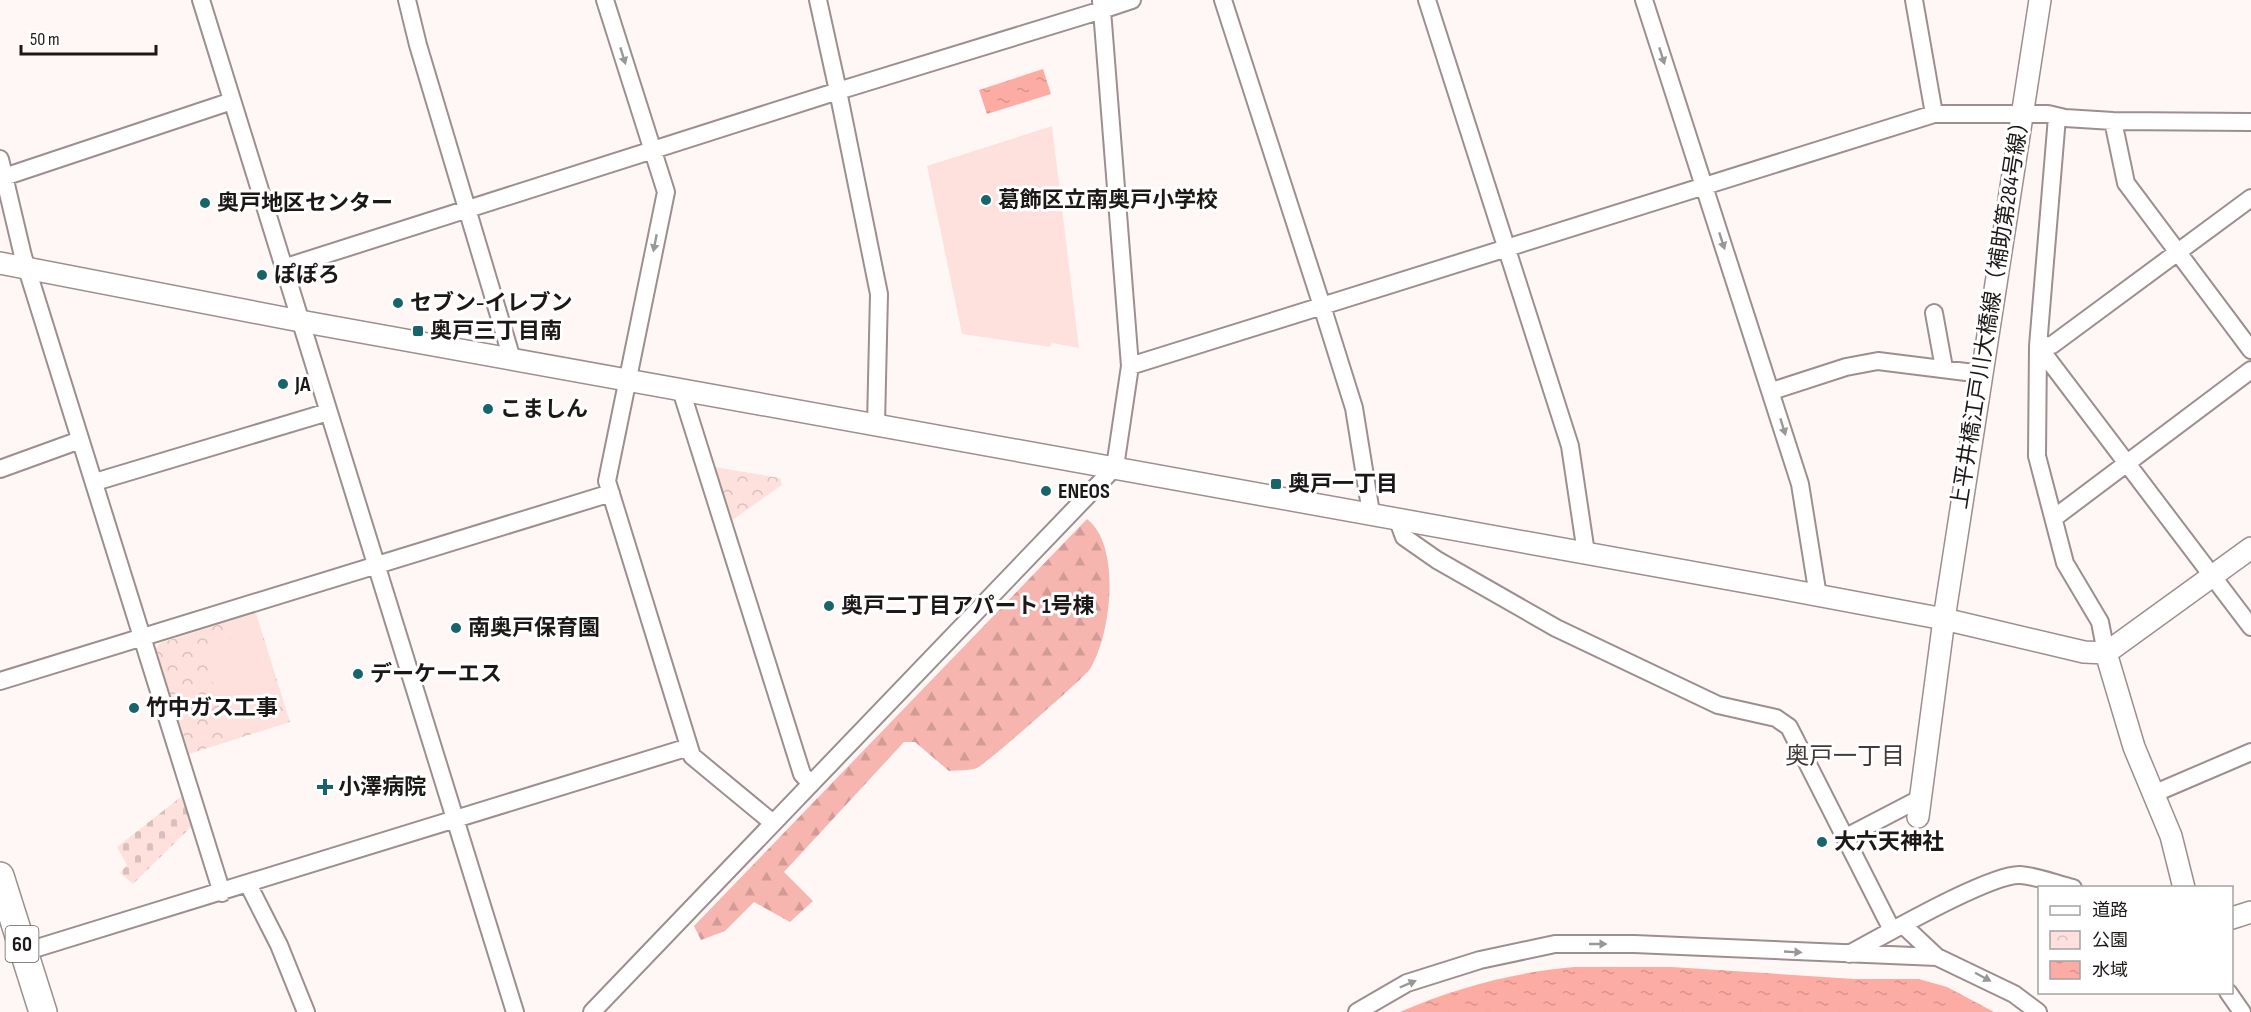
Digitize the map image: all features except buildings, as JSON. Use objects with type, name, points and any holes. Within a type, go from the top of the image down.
[{"type":"main road","name":"60","points":[[0,876],[43,1012]]},
{"type":"street","points":[[201,0],[515,1012]]},
{"type":"street","points":[[407,0],[418,45],[512,359]]},
{"type":"street","points":[[605,0],[666,192],[607,481],[692,756],[772,824]]},
{"type":"street","points":[[818,0],[879,294],[876,424]]},
{"type":"street","points":[[283,268],[1102,5],[1132,0]]},
{"type":"street","points":[[1223,0],[1354,408],[1371,513]]},
{"type":"street","points":[[1427,0],[1570,446],[1586,553]]},
{"type":"street","points":[[1644,0],[1772,390],[1800,484],[1818,596]]},
{"type":"street","points":[[1914,0],[1934,114]]},
{"type":"street","name":"上平井橋江戸川大橋線（補助第284号線）","points":[[1920,808],[1944,619],[2020,114],[2040,0]]},
{"type":"street","points":[[592,1012],[1115,467],[1130,366],[1102,5]]},
{"type":"street","points":[[4,177],[231,101]]},
{"type":"street","points":[[1130,366],[1934,114],[2020,114],[2113,121],[2251,122]]},
{"type":"street","points":[[2057,117],[2038,346],[2037,456],[2065,563],[2100,622],[2106,653],[2134,747],[2171,836],[2184,886]]},
{"type":"street","points":[[2113,121],[2126,183],[2251,350]]},
{"type":"street","points":[[0,159],[27,268],[222,893]]},
{"type":"street","points":[[2038,346],[2052,345],[2251,198]]},
{"type":"street","points":[[0,263],[300,321],[1371,513],[1944,619],[2084,652],[2106,653],[2251,548]]},
{"type":"street","points":[[1934,313],[1944,368]]},
{"type":"street","points":[[2038,346],[2251,627]]},
{"type":"street","points":[[1772,390],[1846,367],[1878,361],[1982,374]]},
{"type":"street","points":[[2054,518],[2251,370]]},
{"type":"street","points":[[681,390],[802,774],[811,784]]},
{"type":"street","points":[[95,482],[328,412]]},
{"type":"street","points":[[0,469],[80,440]]},
{"type":"street","points":[[0,681],[610,493]]},
{"type":"street","points":[[1397,518],[1404,537],[1437,560],[1556,628],[1718,705],[1776,718],[1789,727],[1846,837],[1898,928],[1937,957],[2014,994],[2038,1012]]},
{"type":"street","points":[[24,952],[222,893],[689,747]]},
{"type":"street","points":[[2153,794],[2251,752]]},
{"type":"street","points":[[1846,837],[1920,808]]},
{"type":"street","points":[[1849,955],[1962,896],[2010,876],[2020,875],[2065,886]]},
{"type":"street","points":[[248,884],[279,945],[306,1012]]},
{"type":"street","points":[[2233,918],[2251,912]]},
{"type":"street","points":[[1357,1012],[1407,983],[1480,960],[1555,944],[1634,944],[1937,957]]},
{"type":"street","points":[[2229,994],[2242,1012]]},
{"type":"green space","points":[[1052,126],[1079,348],[1052,343],[1050,347],[962,334],[927,166]]},
{"type":"green space","points":[[715,467],[780,478],[782,485],[731,521]]},
{"type":"green space","points":[[1087,519],[1098,532],[1105,549],[1110,591],[1103,635],[1090,669],[1035,720],[977,768],[949,771],[915,742],[904,742],[784,872],[813,901],[790,922],[754,902],[725,931],[701,940],[694,926]]},
{"type":"green space","points":[[256,613],[290,722],[189,754],[156,649],[160,643]]},
{"type":"green space","points":[[257,619],[282,702],[275,704],[280,722],[230,738],[202,647],[237,637],[234,626]]},
{"type":"green space","points":[[182,796],[192,826],[133,884],[120,873],[127,865],[117,847]]},
{"type":"water","points":[[1043,69],[1051,94],[987,114],[979,90]]},
{"type":"water","points":[[1574,967],[1672,967],[1854,979],[1919,979],[1947,987],[1994,1012],[1400,1012],[1485,982]]},
{"type":"place","name":"葛飾区立南奥戸小学校","points":[[986,200]]},
{"type":"place","name":"奥戸地区センター","points":[[205,203]]},
{"type":"place","name":"ぽぽろ","points":[[262,275]]},
{"type":"place","name":"セブン-イレブン","points":[[398,303]]},
{"type":"place","name":"奥戸三丁目南","points":[[418,331]]},
{"type":"place","name":"JA","points":[[283,384]]},
{"type":"place","name":"こましん","points":[[488,409]]},
{"type":"place","name":"奥戸一丁目","points":[[1276,484]]},
{"type":"place","name":"ENEOS","points":[[1046,491]]},
{"type":"place","name":"奥戸二丁目アパート 1号棟","points":[[829,606]]},
{"type":"place","name":"南奥戸保育園","points":[[456,628]]},
{"type":"place","name":"デーケーエス","points":[[358,674]]},
{"type":"place","name":"竹中ガス工事","points":[[134,708]]},
{"type":"place","name":"小澤病院","points":[[325,787]]},
{"type":"place","name":"大六天神社","points":[[1822,842]]},
{"type":"district","name":"奥戸一丁目","points":[[1845,756]]}]
